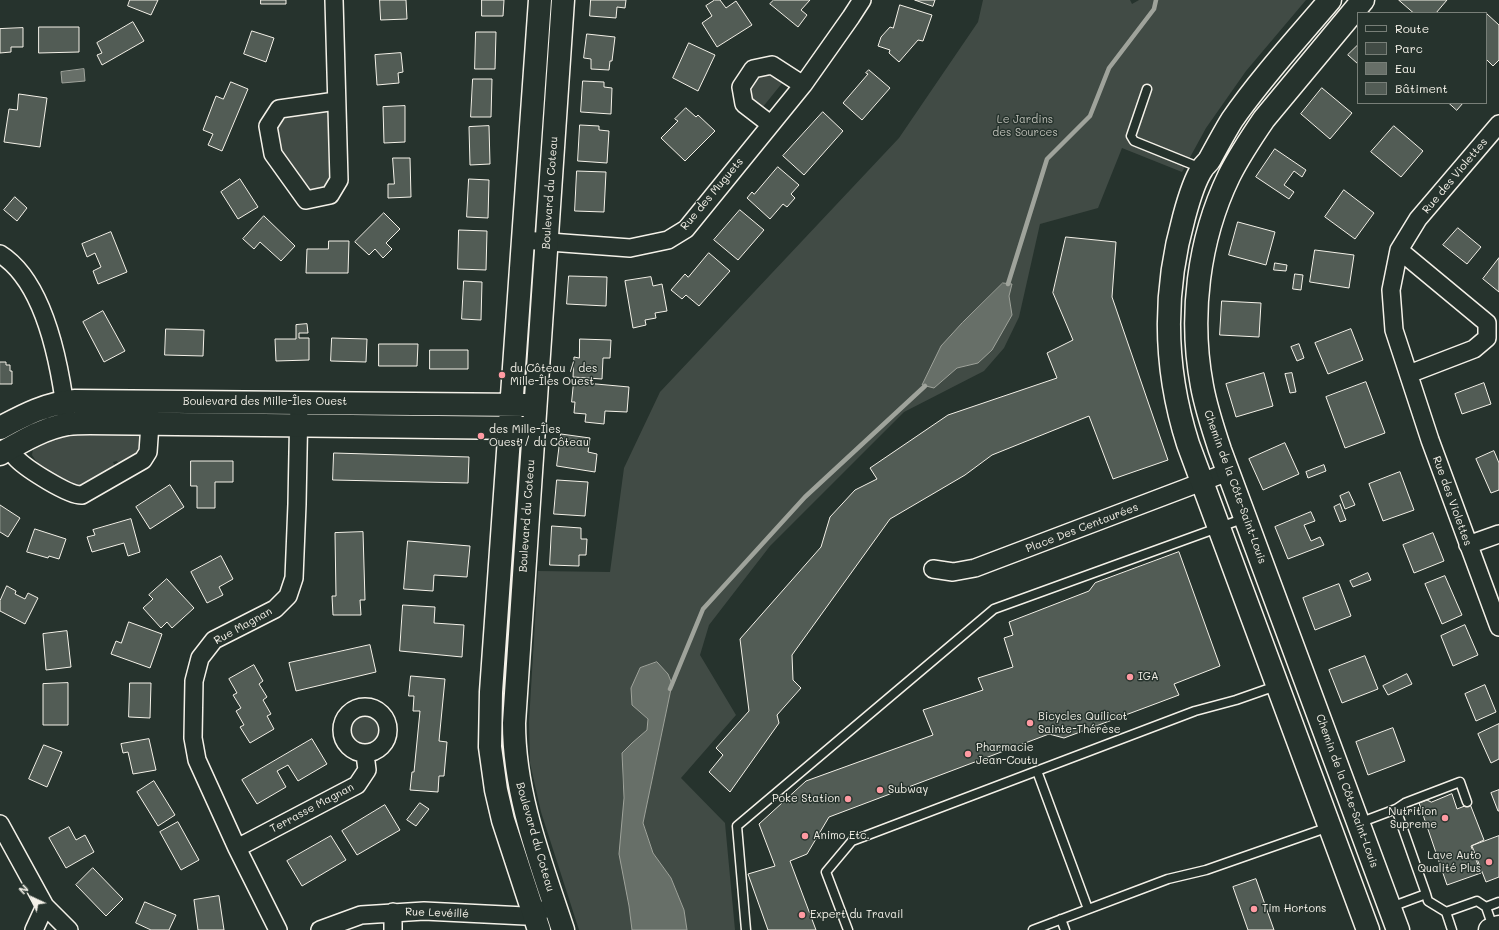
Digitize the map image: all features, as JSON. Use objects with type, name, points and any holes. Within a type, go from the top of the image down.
[{"type":"street","points":[[334,0],[339,180],[330,194],[306,200],[272,154],[268,126],[279,109],[336,101]]},
{"type":"street","points":[[536,922],[500,808],[493,774],[490,747],[491,692],[540,0]]},
{"type":"street","name":"Boulevard du Coteau","points":[[563,0],[520,615],[514,739],[516,767],[522,799],[563,930]]},
{"type":"street","name":"Rue des Muguets","points":[[523,240],[630,248],[668,240],[686,229],[802,85],[862,0]]},
{"type":"street","points":[[1330,0],[1255,90],[1229,126],[1209,161],[1202,168],[1183,219],[1171,276],[1168,331],[1173,387],[1183,429],[1201,482],[1368,930]]},
{"type":"street","name":"Chemin de la Côte-Saint-Louis","points":[[1363,0],[1276,104],[1251,137],[1240,155],[1215,210],[1205,247],[1199,278],[1196,323],[1199,372],[1210,418],[1228,472],[1398,930]]},
{"type":"street","points":[[770,124],[744,104],[741,87],[753,69],[772,65],[802,85]]},
{"type":"street","name":"Rue des Violettes","points":[[1499,124],[1418,219],[1399,250],[1391,290],[1394,330],[1430,440],[1499,627]]},
{"type":"street","points":[[1399,250],[1487,323],[1487,338],[1474,349],[1409,374]]},
{"type":"street","points":[[0,254],[9,260],[37,299],[52,340],[68,424]]},
{"type":"street","points":[[1171,276],[1199,278]]},
{"type":"street","name":"Boulevard des Mille-Îles Ouest","points":[[0,428],[27,413],[64,402],[107,400],[535,405]]},
{"type":"street","name":"Rue Magnan","points":[[278,930],[237,848],[197,760],[193,738],[194,681],[200,658],[214,640],[275,609],[288,596],[294,578],[299,402]]},
{"type":"street","name":"Boulevard des Mille-Îles Ouest","points":[[5,451],[42,432],[68,424],[90,423],[534,428]]},
{"type":"street","name":"Boulevard des Mille-Îles Ouest","points":[[5,451],[68,492],[77,496],[82,496],[143,460],[148,452],[150,424]]},
{"type":"street","name":"Place Des Centaurées","points":[[933,569],[953,572],[975,568],[1228,472]]},
{"type":"street","points":[[1468,545],[1499,534]]},
{"type":"street","points":[[1277,686],[1304,675]]},
{"type":"street","name":"Terrasse Magnan","points":[[237,848],[357,785],[366,770],[365,754]]},
{"type":"street","points":[[0,824],[45,906],[69,930]]},
{"type":"street","points":[[1353,930],[1356,899]]},
{"type":"street","points":[[34,930],[45,906]]},
{"type":"street","name":"Rue Levéillé","points":[[320,930],[360,915],[424,910],[520,916],[536,922],[556,906]]},
{"type":"street","points":[[393,912],[393,930]]},
{"type":"lane","points":[[1147,89],[1131,136],[1134,141],[1202,168]]},
{"type":"lane","points":[[746,930],[736,826],[994,609],[1245,518]]},
{"type":"lane","points":[[848,930],[826,872],[852,841],[1195,711],[1236,700],[1277,686]]},
{"type":"lane","points":[[1037,771],[1088,909]]},
{"type":"lane","points":[[1359,823],[1396,809],[1405,802],[1460,782],[1467,802]]},
{"type":"lane","points":[[1396,809],[1428,901],[1446,912],[1452,930]]},
{"type":"lane","points":[[1033,930],[1045,928],[1061,919],[1168,879],[1206,870],[1329,827]]},
{"type":"lane","points":[[1390,908],[1426,894]]},
{"type":"lane","points":[[1446,912],[1477,901],[1486,907],[1494,928]]},
{"type":"lane","points":[[1486,907],[1499,902]]},
{"type":"lane","points":[[1061,919],[1065,930]]},
{"type":"green space","name":"Le Jardins des Sources","points":[[983,0],[1130,0],[1132,4],[1139,0],[1306,0],[1246,71],[1206,128],[1182,172],[1122,148],[1098,208],[1040,224],[1019,317],[1004,348],[984,371],[904,412],[770,546],[709,625],[700,655],[736,715],[681,778],[725,823],[735,930],[687,930],[684,910],[671,878],[653,853],[643,823],[672,684],[632,705],[648,719],[647,731],[622,753],[629,906],[632,930],[579,930],[541,812],[530,763],[529,722],[538,571],[610,572],[624,468],[660,392],[899,138],[978,22]],"holes":[[[1003,283],[1012,284],[1009,296],[1012,315],[978,363],[957,368],[934,388],[922,385],[941,346]]]},
{"type":"green space","points":[[771,72],[783,82],[762,108],[753,101],[750,88],[758,77]]},
{"type":"green space","points":[[331,108],[334,180],[327,190],[309,196],[279,154],[275,128],[286,115]]},
{"type":"green space","points":[[76,433],[139,434],[140,444],[138,454],[119,465],[117,461],[113,462],[115,467],[79,486],[72,485],[40,465],[32,455],[35,447],[52,438]]},
{"type":"green space","points":[[365,712],[375,715],[380,720],[383,730],[380,740],[375,745],[365,748],[355,745],[350,740],[347,730],[350,720],[355,715]]},
{"type":"water","points":[[84,69],[85,81],[62,83],[61,72]]},
{"type":"water","points":[[1003,283],[1012,284],[1009,296],[1012,315],[992,350],[978,363],[957,368],[934,388],[922,385],[941,346]]},
{"type":"water","points":[[657,662],[668,674],[672,684],[643,823],[653,853],[671,878],[684,910],[687,930],[632,930],[619,854],[624,798],[622,753],[647,730],[648,719],[632,705],[631,688],[640,668]]},
{"type":"building","points":[[130,0],[158,0],[151,15],[128,6]]},
{"type":"building","points":[[261,0],[286,0],[286,4],[261,4]]},
{"type":"building","points":[[380,0],[406,0],[407,19],[381,20]]},
{"type":"building","points":[[482,0],[504,0],[503,16],[482,16]]},
{"type":"building","points":[[591,0],[626,0],[625,8],[617,7],[616,18],[590,16]]},
{"type":"building","points":[[715,0],[720,0],[726,8],[736,1],[752,25],[717,47],[702,23],[712,16],[706,6]]},
{"type":"building","points":[[774,0],[810,0],[801,10],[807,15],[798,27],[770,4]]},
{"type":"building","points":[[915,0],[935,0],[933,6]]},
{"type":"building","points":[[1399,0],[1447,0],[1437,12],[1413,12]]},
{"type":"building","points":[[900,5],[932,15],[923,41],[918,40],[899,62],[889,53],[890,50],[878,46],[881,37],[890,27],[893,28]]},
{"type":"building","points":[[1487,14],[1499,25],[1499,60],[1493,66],[1487,60]]},
{"type":"building","points":[[133,22],[144,41],[102,65],[97,55],[102,53],[97,43]]},
{"type":"building","points":[[39,27],[79,27],[79,52],[39,53]]},
{"type":"building","points":[[23,28],[23,47],[11,47],[11,52],[0,53],[0,29]]},
{"type":"building","points":[[252,31],[274,38],[266,62],[244,54]]},
{"type":"building","points":[[476,32],[496,32],[495,69],[475,69]]},
{"type":"building","points":[[587,34],[615,37],[612,61],[610,61],[609,70],[591,69],[591,59],[584,58]]},
{"type":"building","points":[[689,43],[715,55],[698,91],[673,78]]},
{"type":"building","points":[[1357,46],[1357,63],[1348,55]]},
{"type":"building","points":[[401,53],[403,72],[398,73],[399,83],[377,85],[375,55]]},
{"type":"building","points":[[869,70],[890,88],[862,120],[843,103],[868,74],[866,73]]},
{"type":"building","points":[[473,79],[492,79],[491,117],[471,117]]},
{"type":"building","points":[[583,81],[604,82],[604,87],[612,88],[611,114],[581,112]]},
{"type":"building","points":[[231,82],[248,89],[222,151],[208,145],[213,134],[203,130],[216,96],[223,99]]},
{"type":"building","points":[[1322,88],[1352,113],[1330,139],[1301,114]]},
{"type":"building","points":[[19,94],[47,98],[40,147],[4,142],[9,109],[17,110]]},
{"type":"building","points":[[1450,104],[1462,104],[1457,110]]},
{"type":"building","points":[[405,106],[405,142],[384,143],[383,107]]},
{"type":"building","points":[[686,108],[696,117],[698,115],[715,131],[685,161],[661,138],[678,121],[675,119]]},
{"type":"building","points":[[823,112],[843,131],[804,175],[783,156]]},
{"type":"building","points":[[580,125],[599,126],[599,130],[609,131],[607,163],[578,161]]},
{"type":"building","points":[[489,126],[490,164],[470,165],[469,127]]},
{"type":"building","points":[[1394,126],[1423,151],[1401,177],[1371,152]]},
{"type":"building","points":[[1275,149],[1306,170],[1302,177],[1294,171],[1284,185],[1294,192],[1289,199],[1256,177]]},
{"type":"building","points":[[393,158],[410,158],[411,197],[388,198],[388,184],[394,184]]},
{"type":"building","points":[[778,167],[799,185],[791,194],[795,198],[787,207],[783,204],[770,219],[747,198],[752,192],[754,194]]},
{"type":"building","points":[[577,171],[606,172],[604,212],[575,211]]},
{"type":"building","points":[[240,179],[258,207],[238,219],[221,192]]},
{"type":"building","points":[[469,179],[489,180],[488,218],[467,217]]},
{"type":"building","points":[[1344,190],[1374,213],[1355,239],[1325,217]]},
{"type":"building","points":[[15,197],[27,208],[17,221],[4,210]]},
{"type":"building","points":[[740,210],[764,230],[738,260],[714,240]]},
{"type":"building","points":[[384,213],[400,229],[386,243],[392,249],[383,258],[375,249],[369,255],[355,242]]},
{"type":"building","points":[[264,216],[295,246],[281,261],[260,242],[254,249],[243,239]]},
{"type":"building","points":[[1238,222],[1275,232],[1266,265],[1229,255]]},
{"type":"building","points":[[1458,228],[1481,247],[1467,264],[1443,245]]},
{"type":"building","points":[[459,230],[487,231],[486,270],[458,269]]},
{"type":"building","points":[[111,232],[127,272],[98,284],[93,271],[101,267],[95,253],[87,257],[82,244]]},
{"type":"building","points":[[1066,237],[1116,242],[1112,297],[1168,460],[1113,479],[1089,416],[992,455],[965,475],[890,519],[792,655],[793,680],[801,688],[777,715],[779,723],[730,792],[709,772],[723,755],[716,748],[749,711],[740,639],[821,547],[830,517],[855,490],[877,479],[870,468],[948,415],[1057,378],[1047,353],[1073,340],[1053,293]]},
{"type":"building","points":[[329,241],[349,241],[348,273],[306,273],[307,249],[328,249]]},
{"type":"building","points":[[1315,250],[1354,255],[1349,288],[1310,282]]},
{"type":"building","points":[[709,253],[730,271],[699,306],[686,295],[682,299],[671,290],[685,274],[688,277]]},
{"type":"building","points":[[1499,258],[1499,292],[1483,279]]},
{"type":"building","points":[[1275,263],[1287,265],[1286,271],[1274,270]]},
{"type":"building","points":[[1295,274],[1303,275],[1301,290],[1293,289]]},
{"type":"building","points":[[569,276],[607,277],[606,306],[567,304]]},
{"type":"building","points":[[651,277],[653,286],[662,284],[667,311],[655,313],[656,318],[645,320],[646,325],[633,328],[625,281]]},
{"type":"building","points":[[464,281],[482,282],[481,320],[462,319]]},
{"type":"building","points":[[1222,301],[1261,303],[1259,337],[1220,335]]},
{"type":"building","points":[[103,311],[125,351],[104,362],[83,322]]},
{"type":"building","points":[[307,324],[308,333],[299,333],[299,338],[309,338],[309,360],[276,361],[275,339],[296,339],[296,325]]},
{"type":"building","points":[[166,329],[204,330],[203,356],[165,355]]},
{"type":"building","points":[[1351,329],[1363,360],[1328,374],[1315,343]]},
{"type":"building","points":[[332,338],[367,339],[366,362],[331,361]]},
{"type":"building","points":[[580,339],[611,340],[610,358],[603,358],[602,379],[573,377],[574,357],[579,358]]},
{"type":"building","points":[[379,344],[418,344],[417,366],[379,366]]},
{"type":"building","points":[[1299,344],[1304,358],[1297,361],[1291,347]]},
{"type":"building","points":[[430,350],[468,350],[468,369],[430,369]]},
{"type":"building","points":[[0,362],[6,362],[6,365],[10,365],[10,371],[12,371],[12,384],[0,384]]},
{"type":"building","points":[[1264,373],[1273,406],[1236,417],[1226,384]]},
{"type":"building","points":[[1292,373],[1296,392],[1290,393],[1285,374]]},
{"type":"building","points":[[574,382],[629,387],[627,412],[605,411],[604,424],[585,422],[586,414],[574,413],[575,402],[572,402]]},
{"type":"building","points":[[1366,382],[1385,433],[1345,448],[1326,397]]},
{"type":"building","points":[[1484,383],[1491,404],[1462,414],[1455,394]]},
{"type":"building","points":[[561,434],[590,438],[588,452],[597,454],[595,472],[557,466]]},
{"type":"building","points":[[1285,443],[1299,474],[1263,490],[1249,459]]},
{"type":"building","points":[[1494,451],[1499,463],[1499,490],[1491,493],[1476,459]]},
{"type":"building","points":[[334,453],[469,457],[468,483],[333,480]]},
{"type":"building","points":[[191,461],[233,461],[233,482],[215,482],[215,508],[197,508],[197,486],[191,486]]},
{"type":"building","points":[[1324,465],[1326,471],[1308,478],[1306,472]]},
{"type":"building","points":[[1400,472],[1414,510],[1383,521],[1369,484]]},
{"type":"building","points":[[557,480],[588,482],[585,516],[554,514]]},
{"type":"building","points":[[170,485],[184,507],[150,529],[136,507]]},
{"type":"building","points":[[1349,492],[1355,505],[1345,509],[1340,496]]},
{"type":"building","points":[[1340,504],[1346,520],[1340,522],[1334,507]]},
{"type":"building","points":[[0,505],[20,518],[8,537],[0,532]]},
{"type":"building","points":[[1311,512],[1315,521],[1304,525],[1311,541],[1320,537],[1324,545],[1288,559],[1275,527]]},
{"type":"building","points":[[131,519],[140,552],[128,556],[124,543],[92,552],[87,537],[95,535],[93,530]]},
{"type":"building","points":[[552,526],[581,528],[581,539],[587,539],[586,555],[579,555],[579,566],[550,565]]},
{"type":"building","points":[[35,529],[66,539],[59,559],[49,556],[48,558],[27,552]]},
{"type":"building","points":[[363,532],[365,600],[360,600],[361,615],[333,615],[332,596],[336,596],[335,533]]},
{"type":"building","points":[[1433,533],[1444,561],[1414,573],[1403,545]]},
{"type":"building","points":[[408,541],[470,546],[467,577],[434,575],[433,591],[404,589]]},
{"type":"building","points":[[1179,552],[1220,666],[1174,684],[1179,695],[1064,738],[1049,734],[829,817],[807,854],[790,861],[816,930],[768,930],[748,874],[775,866],[759,824],[806,781],[933,735],[923,710],[983,690],[978,678],[1013,667],[1004,638],[1013,635],[1009,622],[1089,591],[1095,583]]},
{"type":"building","points":[[221,556],[233,579],[219,587],[223,595],[207,603],[191,572]]},
{"type":"building","points":[[1368,573],[1371,580],[1353,587],[1350,581]]},
{"type":"building","points":[[1445,576],[1462,615],[1442,624],[1425,584]]},
{"type":"building","points":[[167,579],[194,608],[172,628],[167,622],[161,628],[143,608],[153,599],[149,595]]},
{"type":"building","points":[[1339,584],[1351,616],[1315,630],[1303,598]]},
{"type":"building","points":[[7,586],[16,591],[15,594],[25,599],[28,593],[38,598],[25,624],[0,611],[0,601]]},
{"type":"building","points":[[403,605],[435,607],[434,623],[464,625],[462,657],[400,651]]},
{"type":"building","points":[[129,622],[162,634],[150,668],[111,654],[116,641],[121,643]]},
{"type":"building","points":[[1465,625],[1478,655],[1453,666],[1441,636]]},
{"type":"building","points":[[67,631],[71,667],[46,670],[43,634]]},
{"type":"building","points":[[370,645],[376,672],[296,691],[289,663]]},
{"type":"building","points":[[1365,656],[1378,689],[1342,703],[1329,670]]},
{"type":"building","points":[[254,665],[263,681],[259,684],[267,697],[263,700],[271,714],[267,716],[274,729],[250,743],[240,727],[244,725],[236,711],[241,708],[233,695],[237,693],[229,679]]},
{"type":"building","points":[[1407,674],[1412,684],[1388,695],[1383,686]]},
{"type":"building","points":[[411,676],[445,679],[439,741],[447,742],[444,776],[439,776],[438,792],[410,790],[412,772],[414,772],[420,711],[413,711],[414,696],[409,696]]},
{"type":"building","points":[[68,683],[68,725],[43,725],[43,684]]},
{"type":"building","points":[[130,683],[151,683],[150,718],[129,717]]},
{"type":"building","points":[[1485,685],[1496,712],[1476,721],[1465,694]]},
{"type":"building","points":[[1499,724],[1499,759],[1491,763],[1478,734]]},
{"type":"building","points":[[1393,728],[1405,761],[1368,775],[1356,742]]},
{"type":"building","points":[[149,739],[156,770],[133,774],[128,752],[123,753],[121,744]]},
{"type":"building","points":[[312,739],[327,764],[298,781],[288,765],[277,771],[286,787],[257,804],[242,780]]},
{"type":"building","points":[[44,745],[62,752],[47,787],[29,779]]},
{"type":"building","points":[[154,781],[175,815],[158,826],[137,792]]},
{"type":"building","points":[[1499,790],[1499,811],[1498,811],[1491,793]]},
{"type":"building","points":[[1452,794],[1457,809],[1470,804],[1484,840],[1471,846],[1481,873],[1447,885],[1419,803],[1427,800],[1431,802]]},
{"type":"building","points":[[420,803],[429,809],[416,826],[407,820]]},
{"type":"building","points":[[385,805],[400,830],[357,855],[342,831]]},
{"type":"building","points":[[178,822],[199,860],[181,870],[160,832]]},
{"type":"building","points":[[69,827],[76,840],[85,835],[94,852],[66,868],[49,838]]},
{"type":"building","points":[[331,836],[346,860],[302,886],[287,861]]},
{"type":"building","name":"Lave Auto Qualité Plus","points":[[1499,836],[1499,877],[1486,882],[1472,846]]},
{"type":"building","points":[[93,868],[123,899],[106,916],[76,885]]},
{"type":"building","name":"Tim Hortons","points":[[1256,879],[1274,930],[1248,930],[1233,887]]},
{"type":"building","points":[[219,896],[224,930],[198,930],[194,900]]},
{"type":"building","points":[[145,902],[176,915],[169,930],[151,930],[136,923]]},
{"type":"waterway","points":[[1008,284],[1047,159],[1090,116],[1109,68],[1154,9],[1156,0]]},
{"type":"waterway","points":[[670,689],[703,609],[805,497],[925,386]]},
{"type":"place","name":"du Côteau / des Mille-Îles Ouest","points":[[502,375]]},
{"type":"place","name":"des Mille-Îles Ouest / du Côteau","points":[[481,436]]},
{"type":"place","name":"IGA","points":[[1130,677]]},
{"type":"place","name":"Bicycles Quilicot Sainte-Thérèse","points":[[1030,723]]},
{"type":"place","name":"Pharmacie Jean-Coutu","points":[[968,754]]},
{"type":"place","name":"Subway","points":[[880,790]]},
{"type":"place","name":"Poke Station","points":[[848,799]]},
{"type":"place","name":"Nutrition Supreme","points":[[1445,818]]},
{"type":"place","name":"Animo Etc.","points":[[805,836]]},
{"type":"place","name":"Lave Auto Qualité Plus","points":[[1489,862]]},
{"type":"place","name":"Tim Hortons","points":[[1254,909]]},
{"type":"place","name":"Expert du Travail","points":[[802,915]]}]
